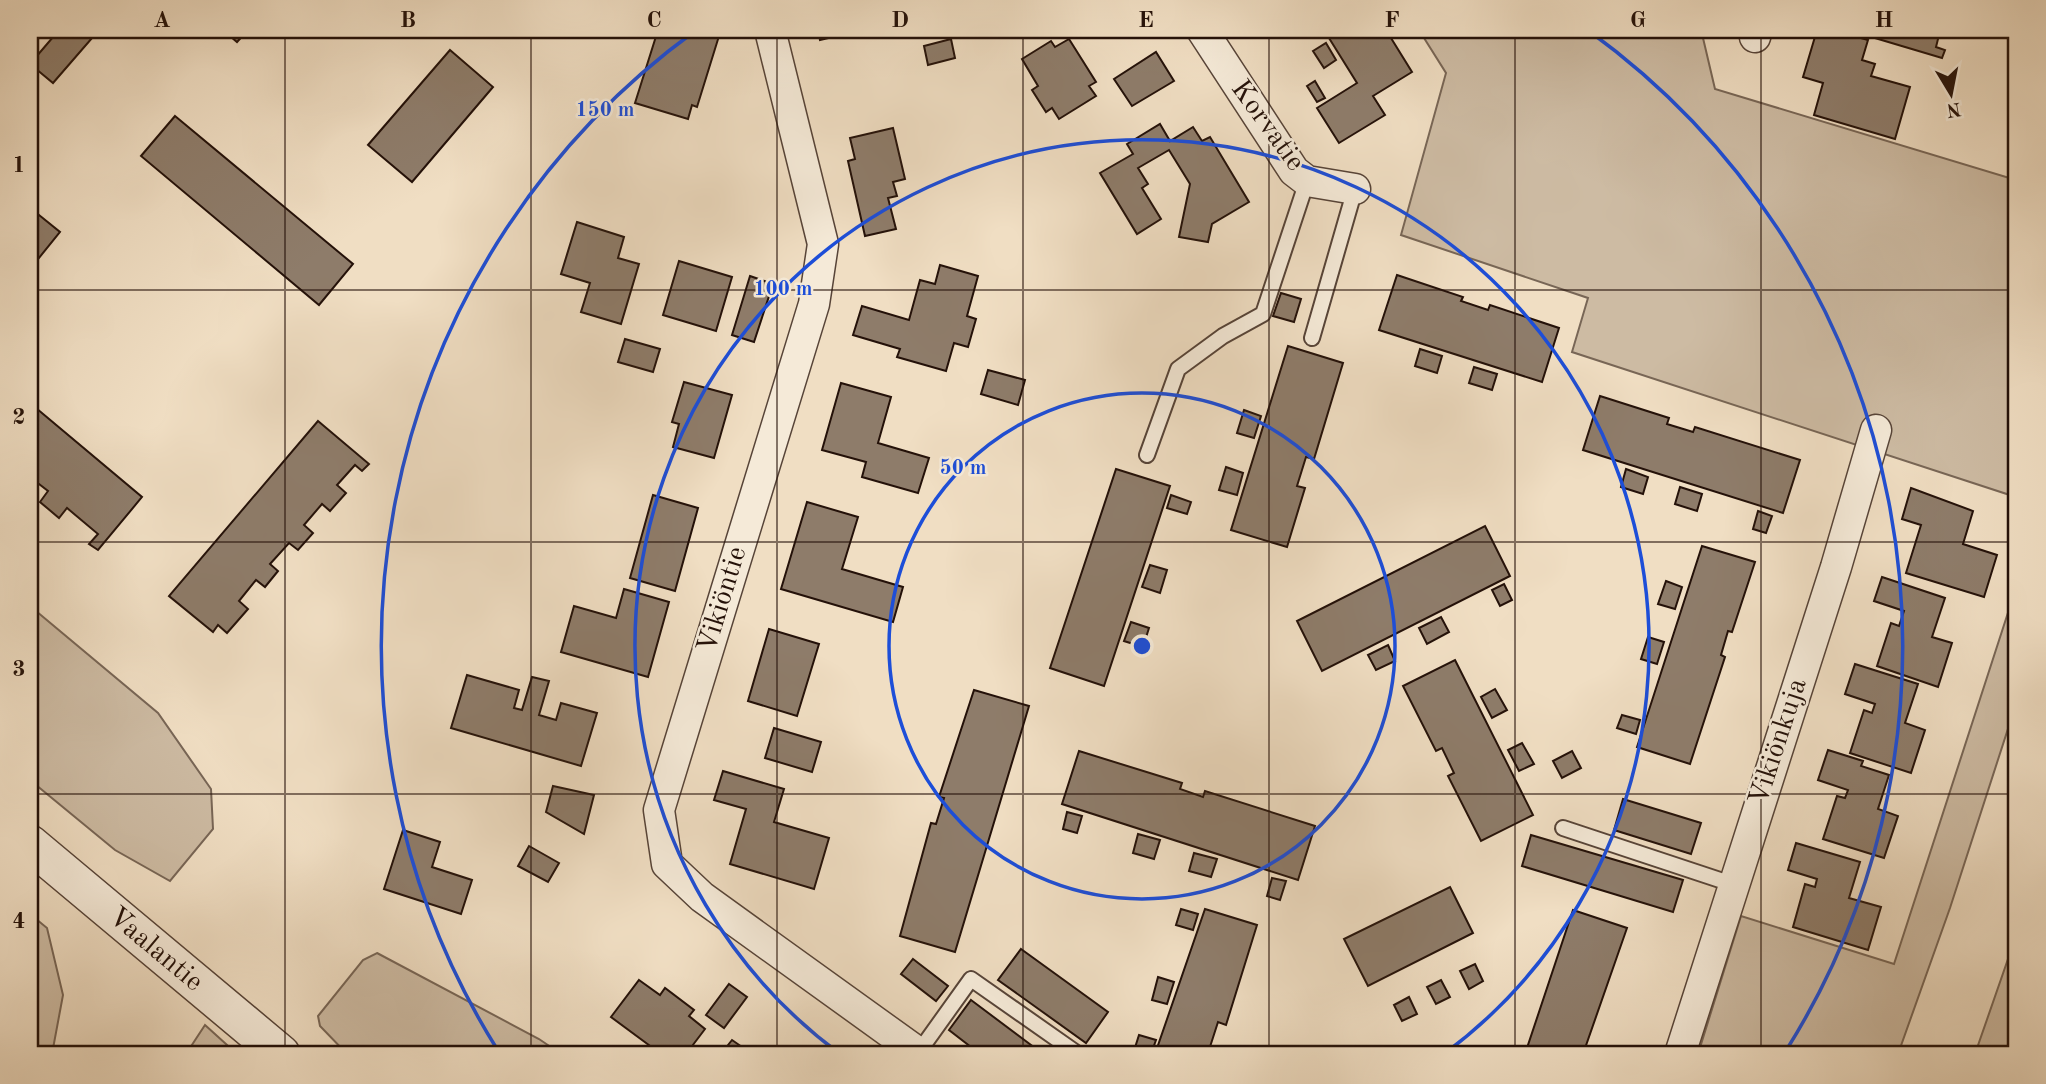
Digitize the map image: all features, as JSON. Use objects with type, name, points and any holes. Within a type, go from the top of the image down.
[{"type":"street","name":"Vikiöntie","points":[[770,30],[823,244],[814,304],[659,810],[661,824],[667,864],[702,897],[919,1054]]},
{"type":"street","name":"Korvatie","points":[[1202,30],[1294,171],[1307,181],[1355,189]]},
{"type":"street","name":"Vikiönkuja","points":[[1681,1054],[1876,430]]},
{"type":"street","name":"Vaalantie","points":[[30,844],[281,1054]]},
{"type":"lane","points":[[1147,455],[1178,369],[1223,337],[1262,314],[1307,181]]},
{"type":"lane","points":[[1312,338],[1355,189]]},
{"type":"lane","points":[[1563,828],[1735,885]]},
{"type":"lane","points":[[919,1054],[971,979],[1078,1054]]},
{"type":"shaded area","points":[[1419,30],[1706,30],[1703,38],[1715,89],[2016,180],[2016,497],[1572,352],[1588,298],[1401,235],[1446,73]]},
{"type":"shaded area","points":[[2016,588],[2016,704],[1950,908],[1898,1054],[1698,1054],[1741,916],[1894,964]]},
{"type":"shaded area","points":[[30,606],[158,713],[211,789],[213,829],[170,881],[115,850],[30,780]]},
{"type":"shaded area","points":[[30,914],[47,928],[63,995],[52,1054],[30,1054]]},
{"type":"shaded area","points":[[2016,936],[2016,1054],[1975,1054]]},
{"type":"shaded area","points":[[377,953],[539,1039],[561,1054],[347,1054],[320,1026],[318,1016],[363,960]]},
{"type":"shaded area","points":[[205,1025],[237,1054],[186,1054]]},
{"type":"building","points":[[59,30],[99,30],[53,83],[30,64]]},
{"type":"building","points":[[223,30],[248,30],[237,42]]},
{"type":"building","points":[[658,30],[699,30],[719,36],[697,107],[692,105],[688,119],[635,103]]},
{"type":"building","points":[[818,30],[862,30],[820,40]]},
{"type":"building","points":[[1324,30],[1386,30],[1412,72],[1373,96],[1385,115],[1339,143],[1317,108],[1357,83]]},
{"type":"building","points":[[1817,30],[1832,30],[1868,40],[1862,60],[1875,64],[1871,76],[1910,87],[1895,139],[1814,115],[1823,83],[1803,77]]},
{"type":"building","points":[[1848,30],[1923,30],[1939,35],[1936,47],[1945,50],[1942,58]]},
{"type":"building","points":[[951,39],[955,58],[928,65],[924,46]]},
{"type":"building","points":[[1069,39],[1096,82],[1089,86],[1096,96],[1059,119],[1052,108],[1046,112],[1032,90],[1038,86],[1022,59],[1051,41],[1055,47]]},
{"type":"building","points":[[1326,43],[1336,60],[1324,68],[1313,51]]},
{"type":"building","points":[[450,50],[493,87],[412,182],[368,145]]},
{"type":"building","points":[[1156,52],[1174,81],[1132,106],[1114,79]]},
{"type":"building","points":[[1315,81],[1325,98],[1317,102],[1307,86]]},
{"type":"building","points":[[175,116],[353,264],[319,305],[141,156]]},
{"type":"building","points":[[1160,124],[1170,141],[1193,127],[1202,141],[1210,137],[1249,202],[1212,224],[1208,242],[1179,237],[1190,184],[1169,150],[1138,168],[1148,184],[1142,188],[1161,219],[1137,234],[1100,173],[1133,154],[1127,144]]},
{"type":"building","points":[[893,128],[905,179],[893,182],[897,196],[888,198],[896,229],[865,236],[848,161],[855,159],[850,138]]},
{"type":"building","points":[[39,215],[60,232],[30,269],[30,226]]},
{"type":"building","points":[[577,222],[624,237],[618,258],[639,264],[621,324],[581,312],[590,283],[561,274]]},
{"type":"building","points":[[679,261],[732,277],[716,331],[663,315]]},
{"type":"building","points":[[940,265],[978,276],[967,316],[976,319],[968,347],[954,343],[946,371],[897,357],[900,349],[853,335],[862,306],[909,320],[920,280],[935,284]]},
{"type":"building","points":[[1397,275],[1463,297],[1461,301],[1488,310],[1490,305],[1559,328],[1542,382],[1379,330]]},
{"type":"building","points":[[750,276],[773,284],[754,342],[732,335]]},
{"type":"building","points":[[1281,293],[1301,299],[1294,322],[1273,316]]},
{"type":"building","points":[[625,339],[660,349],[653,372],[618,362]]},
{"type":"building","points":[[1288,346],[1343,363],[1314,459],[1306,457],[1297,486],[1305,488],[1287,547],[1231,530]]},
{"type":"building","points":[[1420,349],[1442,356],[1437,373],[1415,366]]},
{"type":"building","points":[[1474,367],[1497,374],[1492,390],[1469,383]]},
{"type":"building","points":[[988,370],[1025,380],[1018,405],[981,394]]},
{"type":"building","points":[[684,382],[732,395],[714,458],[673,447],[679,424],[672,422]]},
{"type":"building","points":[[841,383],[891,397],[878,443],[929,458],[918,493],[862,477],[866,462],[822,450]]},
{"type":"building","points":[[1600,396],[1669,418],[1667,424],[1693,432],[1695,427],[1800,460],[1783,513],[1583,450]]},
{"type":"building","points":[[30,403],[142,497],[98,550],[89,544],[98,534],[67,508],[59,518],[40,502],[48,491],[30,477]]},
{"type":"building","points":[[1244,410],[1261,416],[1254,438],[1237,433]]},
{"type":"building","points":[[318,421],[369,464],[362,471],[355,465],[337,485],[346,493],[330,511],[322,504],[304,525],[313,533],[298,550],[289,543],[270,564],[278,571],[265,587],[256,580],[239,601],[248,609],[227,633],[218,625],[213,632],[169,596]]},
{"type":"building","points":[[1226,467],[1243,473],[1237,495],[1219,490]]},
{"type":"building","points":[[1116,469],[1170,486],[1104,686],[1050,668]]},
{"type":"building","points":[[1626,469],[1648,477],[1643,494],[1621,487]]},
{"type":"building","points":[[1680,487],[1702,494],[1697,511],[1675,504]]},
{"type":"building","points":[[1911,488],[1973,511],[1963,544],[1997,555],[1984,597],[1906,573],[1921,525],[1902,519]]},
{"type":"building","points":[[653,495],[698,508],[675,591],[630,578]]},
{"type":"building","points":[[1171,495],[1191,502],[1187,514],[1167,508]]},
{"type":"building","points":[[807,502],[858,517],[842,569],[903,587],[893,622],[781,589]]},
{"type":"building","points":[[1758,511],[1772,516],[1766,533],[1753,529]]},
{"type":"building","points":[[1485,526],[1510,576],[1322,671],[1297,621]]},
{"type":"building","points":[[1702,546],[1755,562],[1732,632],[1728,631],[1721,655],[1725,657],[1690,764],[1637,747]]},
{"type":"building","points":[[1150,565],[1167,570],[1160,593],[1142,587]]},
{"type":"building","points":[[1882,577],[1945,598],[1932,637],[1952,643],[1938,687],[1877,666],[1891,623],[1899,626],[1904,611],[1874,601]]},
{"type":"building","points":[[1666,581],[1682,587],[1675,609],[1658,604]]},
{"type":"building","points":[[1504,584],[1512,600],[1500,606],[1492,590]]},
{"type":"building","points":[[624,589],[669,602],[648,677],[561,652],[574,606],[616,618]]},
{"type":"building","points":[[1441,617],[1449,632],[1427,644],[1419,628]]},
{"type":"building","points":[[1131,622],[1149,628],[1143,647],[1124,641]]},
{"type":"building","points":[[769,629],[819,644],[797,716],[748,701]]},
{"type":"building","points":[[1648,637],[1664,642],[1657,664],[1641,659]]},
{"type":"building","points":[[1388,645],[1395,661],[1376,670],[1368,655]]},
{"type":"building","points":[[1455,660],[1533,815],[1481,841],[1448,776],[1454,773],[1442,748],[1436,751],[1403,686]]},
{"type":"building","points":[[1855,664],[1918,684],[1905,723],[1925,730],[1911,773],[1850,753],[1864,710],[1872,713],[1875,704],[1845,694]]},
{"type":"building","points":[[467,675],[519,690],[514,708],[522,710],[532,677],[549,681],[539,715],[556,720],[561,703],[597,713],[581,766],[451,728]]},
{"type":"building","points":[[1495,689],[1507,710],[1492,718],[1481,697]]},
{"type":"building","points":[[974,690],[1029,706],[955,952],[900,936],[931,823],[936,824],[944,798],[939,797]]},
{"type":"building","points":[[1622,715],[1640,720],[1636,734],[1617,728]]},
{"type":"building","points":[[774,728],[821,742],[812,772],[765,758]]},
{"type":"building","points":[[1522,743],[1534,764],[1519,771],[1508,750]]},
{"type":"building","points":[[1828,750],[1863,761],[1861,766],[1889,775],[1878,809],[1898,816],[1884,858],[1823,839],[1837,796],[1845,798],[1848,790],[1818,780]]},
{"type":"building","points":[[1079,751],[1182,783],[1180,789],[1203,797],[1205,791],[1315,826],[1298,880],[1062,804]]},
{"type":"building","points":[[1572,751],[1581,768],[1562,778],[1553,761]]},
{"type":"building","points":[[723,771],[784,789],[774,822],[829,838],[814,889],[730,864],[746,809],[714,800]]},
{"type":"building","points":[[553,786],[594,795],[584,834],[546,812]]},
{"type":"building","points":[[1623,799],[1701,823],[1691,854],[1614,830]]},
{"type":"building","points":[[1067,812],[1082,816],[1077,833],[1063,829]]},
{"type":"building","points":[[403,830],[440,842],[432,867],[472,880],[461,914],[384,889]]},
{"type":"building","points":[[1138,834],[1160,840],[1154,859],[1133,853]]},
{"type":"building","points":[[1531,835],[1683,880],[1673,912],[1522,866]]},
{"type":"building","points":[[1796,843],[1860,862],[1849,898],[1881,907],[1868,950],[1793,927],[1805,884],[1815,887],[1817,879],[1788,870]]},
{"type":"building","points":[[529,846],[559,863],[548,882],[518,866]]},
{"type":"building","points":[[1194,853],[1217,859],[1211,877],[1189,871]]},
{"type":"building","points":[[1272,878],[1286,881],[1280,900],[1267,896]]},
{"type":"building","points":[[1450,887],[1473,933],[1368,986],[1344,939]]},
{"type":"building","points":[[1181,909],[1198,914],[1193,930],[1176,925]]},
{"type":"building","points":[[1205,909],[1257,925],[1226,1025],[1218,1022],[1209,1050],[1215,1054],[1155,1054]]},
{"type":"building","points":[[1573,910],[1627,928],[1583,1054],[1525,1054]]},
{"type":"building","points":[[1021,949],[1108,1012],[1086,1043],[998,980]]},
{"type":"building","points":[[913,959],[948,986],[936,1001],[901,974]]},
{"type":"building","points":[[1475,964],[1483,981],[1469,989],[1460,971]]},
{"type":"building","points":[[1158,977],[1174,982],[1167,1004],[1152,1000]]},
{"type":"building","points":[[639,980],[660,995],[665,988],[694,1010],[689,1016],[705,1029],[686,1054],[661,1054],[611,1017]]},
{"type":"building","points":[[1441,980],[1450,997],[1436,1004],[1427,987]]},
{"type":"building","points":[[729,984],[747,997],[724,1028],[706,1015]]},
{"type":"building","points":[[1409,997],[1417,1014],[1402,1021],[1394,1005]]},
{"type":"building","points":[[971,1000],[1043,1054],[980,1054],[949,1030]]},
{"type":"building","points":[[1139,1035],[1156,1040],[1151,1054],[1133,1054]]},
{"type":"building","points":[[732,1040],[752,1054],[721,1054]]}]
